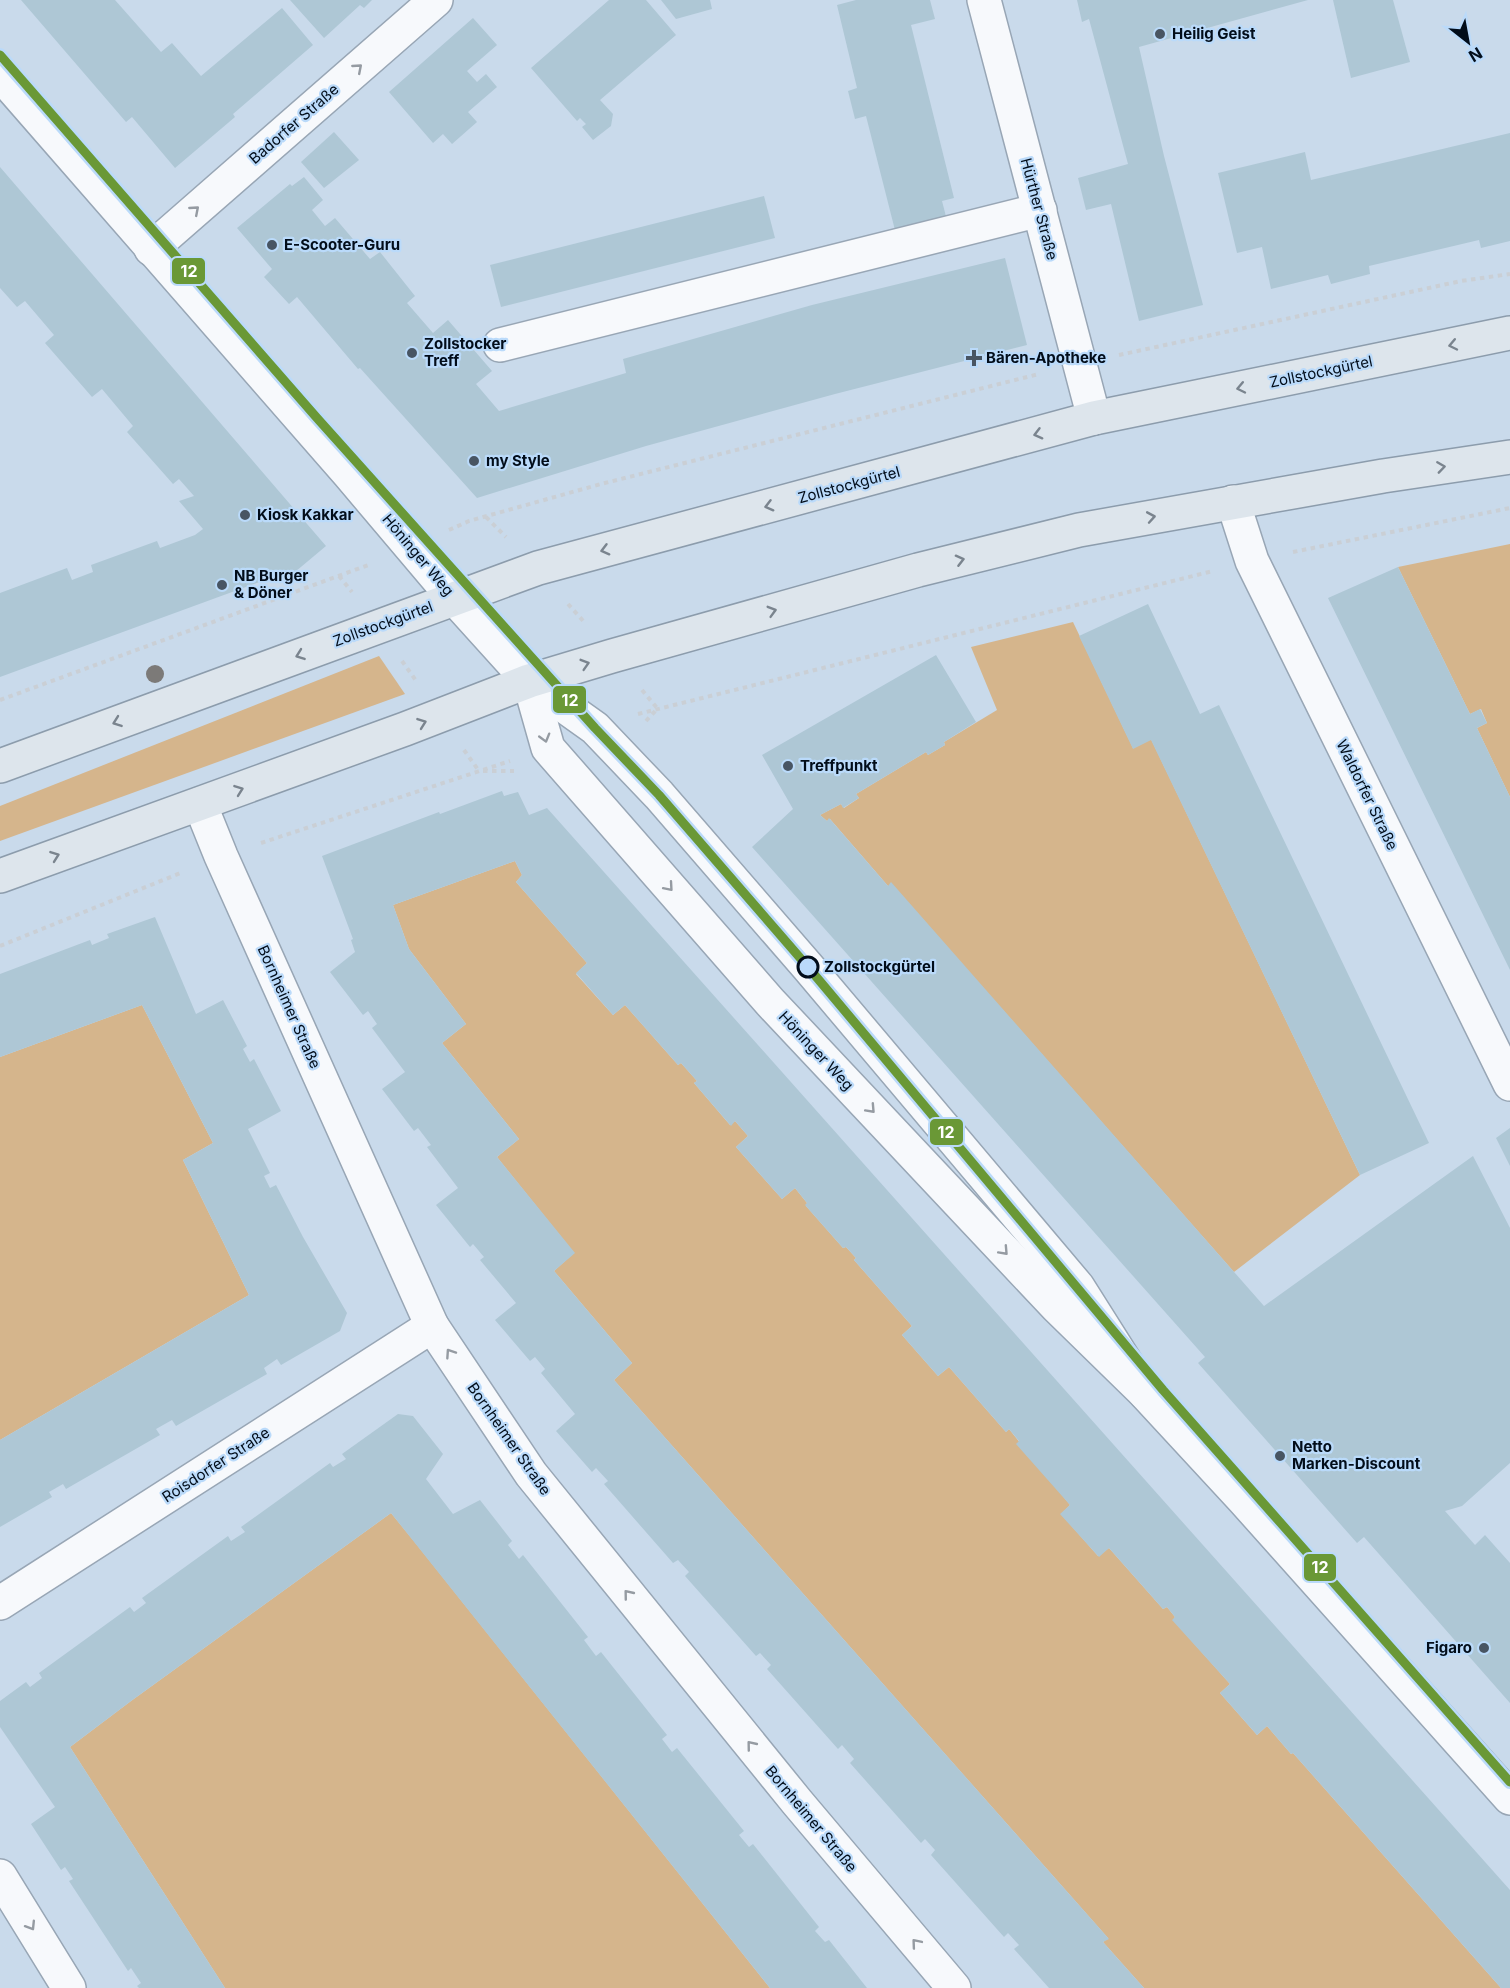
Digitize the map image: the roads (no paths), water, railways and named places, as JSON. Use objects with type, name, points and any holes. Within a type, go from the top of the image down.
[{"type":"main road","name":"Zollstockgürtel","points":[[0,766],[538,568],[1094,418],[1510,333]]},
{"type":"main road","points":[[0,876],[440,716],[529,681],[918,570],[1067,533],[1383,476],[1510,457]]},
{"type":"street","name":"Badorfer Straße","points":[[152,249],[436,0]]},
{"type":"street","name":"Hürther Straße","points":[[984,0],[1094,418]]},
{"type":"street","name":"Höninger Weg","points":[[0,74],[454,598],[529,681],[595,729],[659,795],[1078,1287],[1145,1393]]},
{"type":"street","points":[[500,345],[1040,210]]},
{"type":"street","name":"Waldorfer Straße","points":[[1233,502],[1252,561],[1510,1084]]},
{"type":"street","name":"Höninger Weg","points":[[529,681],[548,748],[770,1002],[1057,1307],[1145,1393],[1243,1498],[1510,1797]]},
{"type":"street","name":"Bornheimer Straße","points":[[200,804],[221,856],[432,1326],[531,1474],[797,1802],[954,1988]]},
{"type":"street","name":"Roisdorfer Straße","points":[[0,1603],[432,1326]]},
{"type":"street","points":[[0,1876],[69,1988]]},
{"type":"place","name":"Heilig Geist","points":[[1160,34]]},
{"type":"place","name":"E-Scooter-Guru","points":[[272,245]]},
{"type":"place","name":"Zollstocker Treff","points":[[412,353]]},
{"type":"place","name":"Bären-Apotheke","points":[[974,358]]},
{"type":"place","name":"my Style","points":[[474,461]]},
{"type":"place","name":"Kiosk Kakkar","points":[[245,515]]},
{"type":"place","name":"NB Burger & Döner","points":[[222,585]]},
{"type":"place","name":"Treffpunkt","points":[[788,766]]},
{"type":"place","name":"Zollstockgürtel","points":[[808,967]]},
{"type":"place","name":"Netto Marken-Discount","points":[[1280,1456]]},
{"type":"place","name":"Figaro","points":[[1484,1648]]}]
